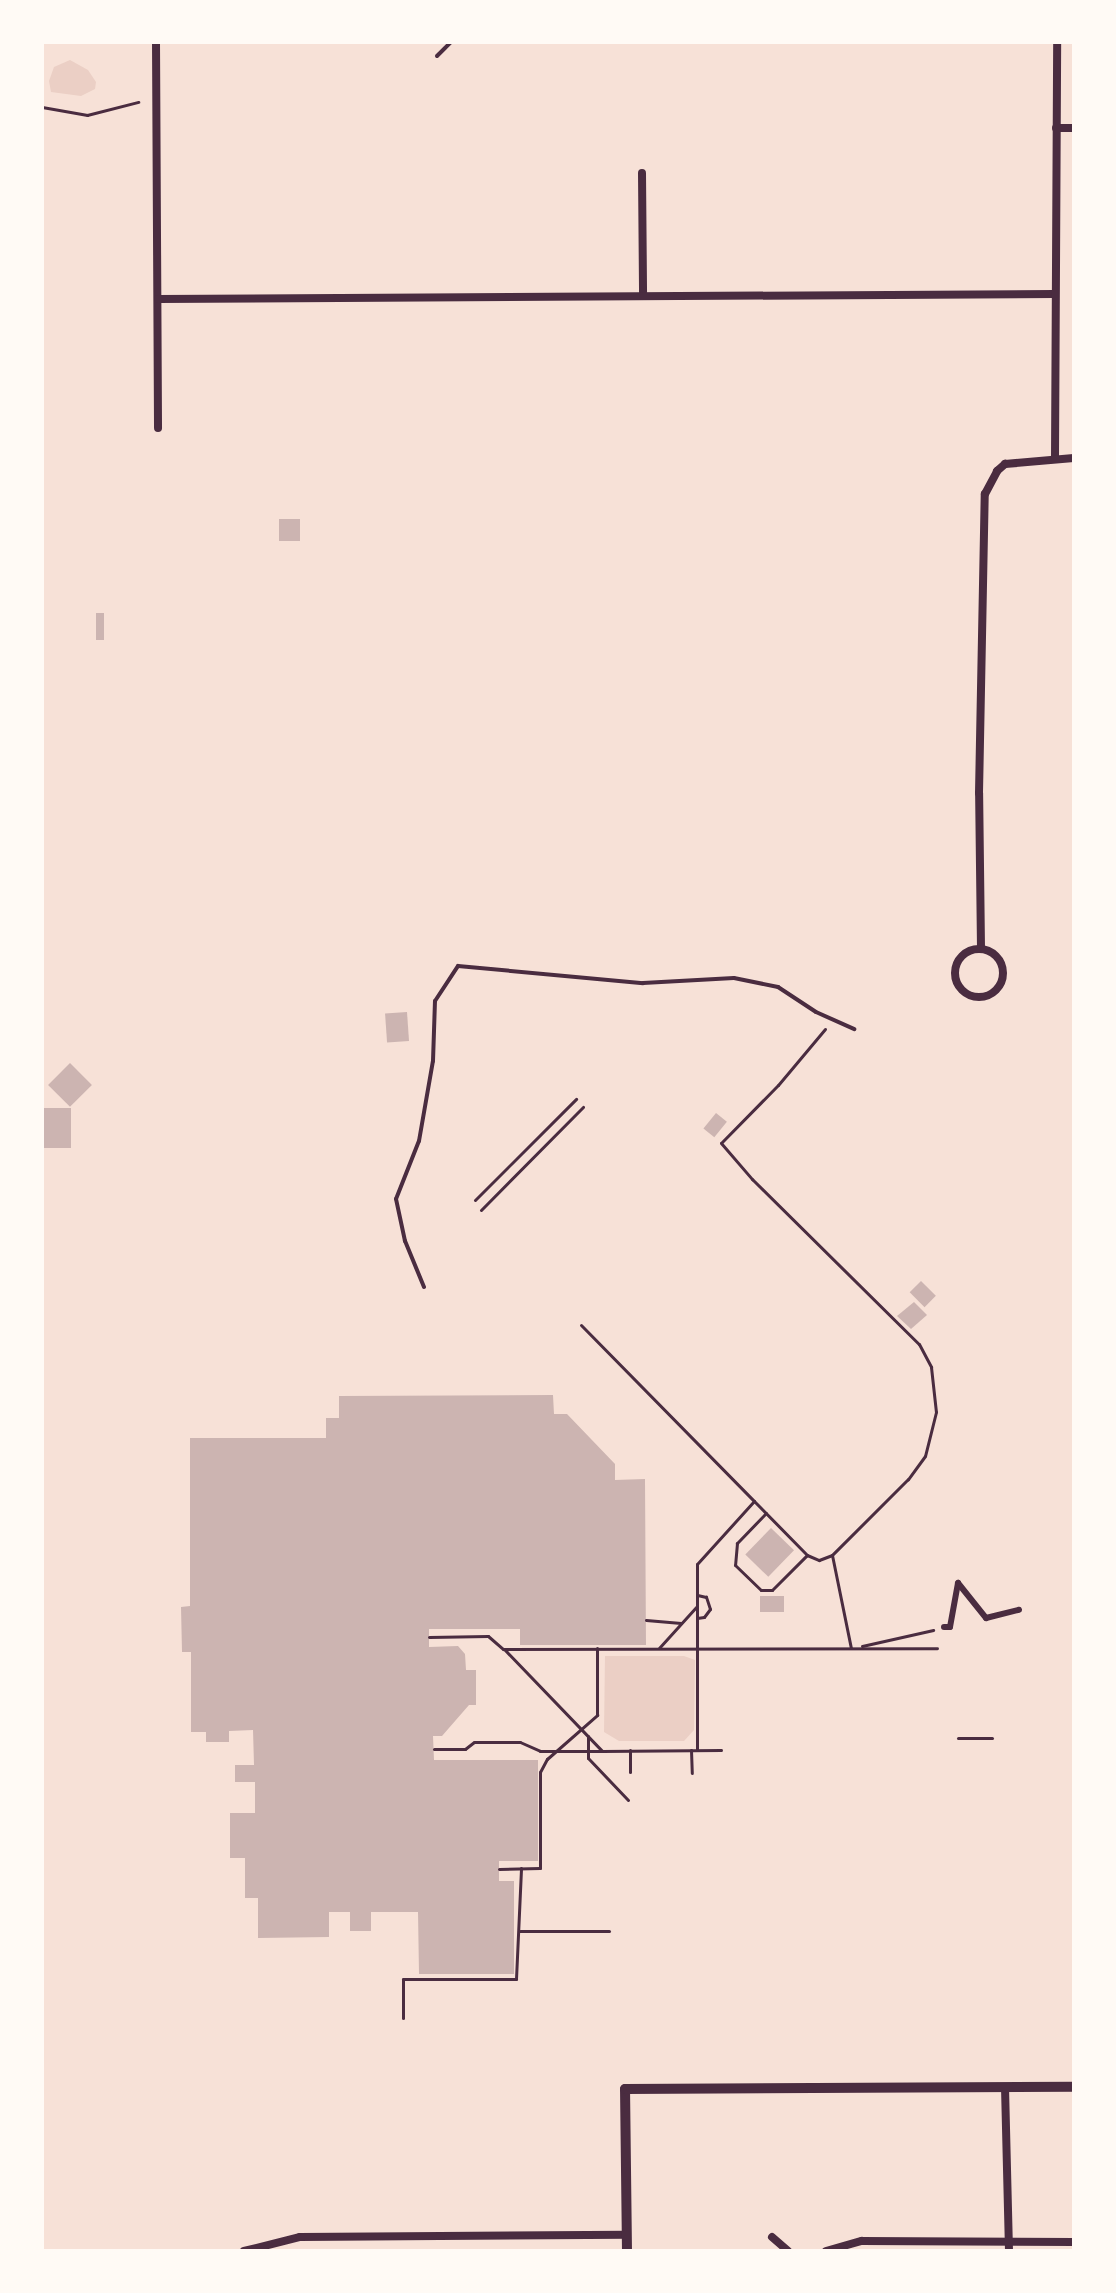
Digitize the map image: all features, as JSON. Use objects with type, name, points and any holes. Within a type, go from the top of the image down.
[{"type":"street","points":[[156,42],[158,428]]},
{"type":"street","points":[[1055,457],[1057,42]]},
{"type":"street","points":[[1056,128],[1074,128]]},
{"type":"street","points":[[642,173],[643,296]]},
{"type":"street","points":[[158,299],[1054,294]]},
{"type":"street","points":[[981,948],[979,793],[985,494],[997,471],[1005,464],[1055,457],[1074,458]]},
{"type":"street","points":[[981,948],[994,953],[1004,971],[999,987],[981,997],[962,990],[955,969],[965,952],[981,948]]},
{"type":"street","points":[[944,1627],[950,1627],[958,1583],[986,1618],[1019,1610]]},
{"type":"street","points":[[1005,2087],[1009,2247]]},
{"type":"street","points":[[627,2251],[625,2089],[1074,2087]]},
{"type":"street","points":[[244,2251],[300,2237],[627,2235]]},
{"type":"street","points":[[772,2237],[788,2251]]},
{"type":"street","points":[[826,2251],[862,2241],[1009,2247],[1074,2242]]},
{"type":"lane","points":[[437,56],[451,42]]},
{"type":"lane","points":[[424,1287],[405,1241],[396,1199],[419,1141],[433,1061],[435,1001],[458,966],[643,983],[734,978],[778,987],[854,1029]]},
{"type":"path","points":[[42,107],[87,115],[138,102]]},
{"type":"path","points":[[581,1325],[807,1555],[826,1560],[908,1479],[925,1456],[936,1412],[931,1367],[919,1344],[752,1179],[721,1143],[778,1085],[833,1019]]},
{"type":"path","points":[[475,1200],[576,1099]]},
{"type":"path","points":[[481,1210],[583,1107]]},
{"type":"path","points":[[697,1750],[697,1564],[754,1501]]},
{"type":"path","points":[[766,1513],[737,1543],[735,1565],[761,1590],[772,1590],[807,1555]]},
{"type":"path","points":[[832,1555],[851,1648]]},
{"type":"path","points":[[697,1595],[706,1597],[710,1609],[704,1617],[697,1618]]},
{"type":"path","points":[[659,1648],[697,1606]]},
{"type":"path","points":[[646,1620],[681,1623]]},
{"type":"path","points":[[859,1648],[944,1627]]},
{"type":"path","points":[[429,1637],[488,1636],[602,1751]]},
{"type":"path","points":[[499,1869],[540,1868],[540,1772],[556,1751],[597,1715],[597,1648]]},
{"type":"path","points":[[503,1649],[937,1648]]},
{"type":"path","points":[[588,1736],[588,1758],[628,1800]]},
{"type":"path","points":[[958,1738],[992,1738]]},
{"type":"path","points":[[434,1749],[465,1749],[474,1742],[520,1742],[540,1751],[721,1750]]},
{"type":"path","points":[[630,1750],[630,1772]]},
{"type":"path","points":[[691,1750],[692,1773]]},
{"type":"path","points":[[403,2018],[403,1979],[516,1979],[521,1868]]},
{"type":"path","points":[[520,1931],[609,1931]]},
{"type":"shaded area","points":[[70,60],[88,70],[96,82],[95,89],[81,96],[51,92],[49,81],[54,67]]},
{"type":"shaded area","points":[[605,1656],[684,1656],[695,1660],[694,1730],[684,1741],[619,1741],[604,1732]]},
{"type":"building","points":[[279,519],[300,519],[300,541],[279,541]]},
{"type":"building","points":[[96,613],[104,613],[104,640],[96,640]]},
{"type":"building","points":[[407,1012],[409,1041],[387,1042],[385,1014]]},
{"type":"building","points":[[70,1063],[92,1085],[70,1107],[48,1085]]},
{"type":"building","points":[[44,1108],[71,1108],[71,1148],[44,1148]]},
{"type":"building","points":[[716,1113],[727,1122],[714,1137],[703,1129]]},
{"type":"building","points":[[921,1281],[936,1296],[925,1307],[910,1292]]},
{"type":"building","points":[[914,1302],[927,1315],[911,1329],[897,1316]]},
{"type":"building","points":[[553,1395],[554,1414],[567,1414],[615,1464],[615,1480],[645,1479],[646,1645],[520,1645],[520,1629],[429,1629],[429,1647],[458,1646],[465,1654],[466,1670],[476,1670],[476,1705],[469,1705],[442,1736],[433,1736],[434,1760],[538,1760],[538,1861],[499,1861],[499,1881],[514,1881],[514,1974],[419,1974],[418,1912],[371,1912],[371,1931],[350,1931],[350,1912],[329,1912],[329,1937],[258,1938],[258,1898],[245,1898],[245,1858],[230,1858],[230,1813],[255,1813],[255,1782],[235,1782],[235,1765],[254,1765],[253,1730],[229,1731],[229,1742],[206,1742],[206,1732],[191,1732],[191,1652],[182,1652],[181,1607],[190,1606],[190,1438],[326,1438],[326,1418],[339,1418],[339,1396]]},
{"type":"building","points":[[771,1528],[794,1550],[768,1577],[745,1555]]},
{"type":"building","points":[[760,1596],[784,1596],[784,1612],[760,1612]]}]
